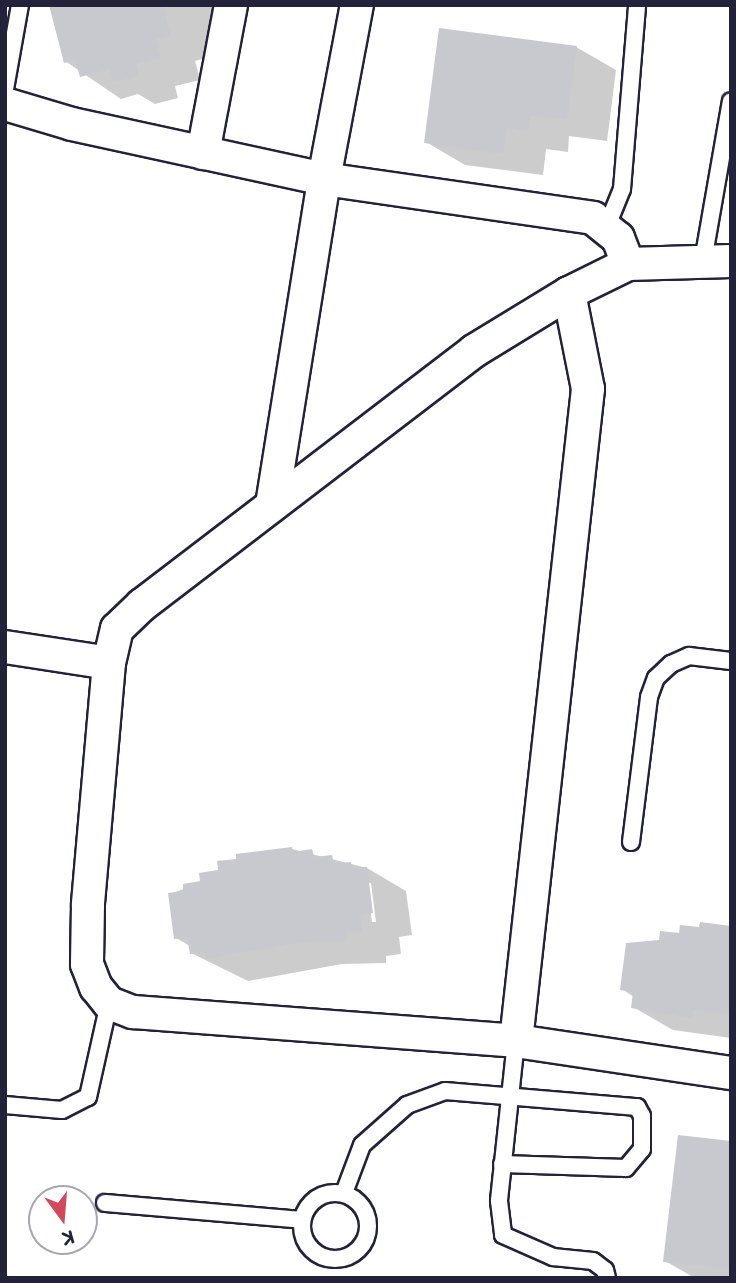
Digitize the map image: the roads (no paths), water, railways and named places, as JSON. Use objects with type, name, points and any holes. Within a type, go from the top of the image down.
[{"type":"street","points":[[204,153],[231,5]]},
{"type":"street","points":[[272,505],[324,178],[357,5]]},
{"type":"street","points":[[5,104],[204,153],[324,178],[593,218],[607,226],[625,250],[628,264]]},
{"type":"street","points":[[717,261],[628,264],[569,293],[474,351],[272,505],[117,629],[109,663],[87,964],[96,987],[110,1003],[133,1012],[516,1041],[731,1073]]},
{"type":"street","points":[[516,1041],[588,388],[569,293]]},
{"type":"street","points":[[5,647],[109,663]]},
{"type":"lane","points":[[5,89],[20,5]]},
{"type":"lane","points":[[607,226],[622,190],[637,5]]},
{"type":"lane","points":[[717,261],[731,101]]},
{"type":"lane","points":[[631,842],[649,697],[656,678],[671,664],[690,656],[731,660]]},
{"type":"lane","points":[[5,1105],[62,1111],[88,1097],[110,1003]]},
{"type":"lane","points":[[516,1041],[497,1218],[503,1235],[553,1257],[593,1261],[605,1270],[607,1278]]},
{"type":"lane","points":[[344,1193],[362,1145],[407,1104],[445,1091],[509,1099],[638,1107],[645,1136],[642,1149],[626,1168],[502,1164]]},
{"type":"lane","points":[[344,1193],[365,1210],[369,1223],[368,1236],[350,1256],[337,1260],[315,1253],[302,1234],[302,1220],[317,1197],[344,1193]]},
{"type":"lane","points":[[105,1203],[302,1220]]}]
